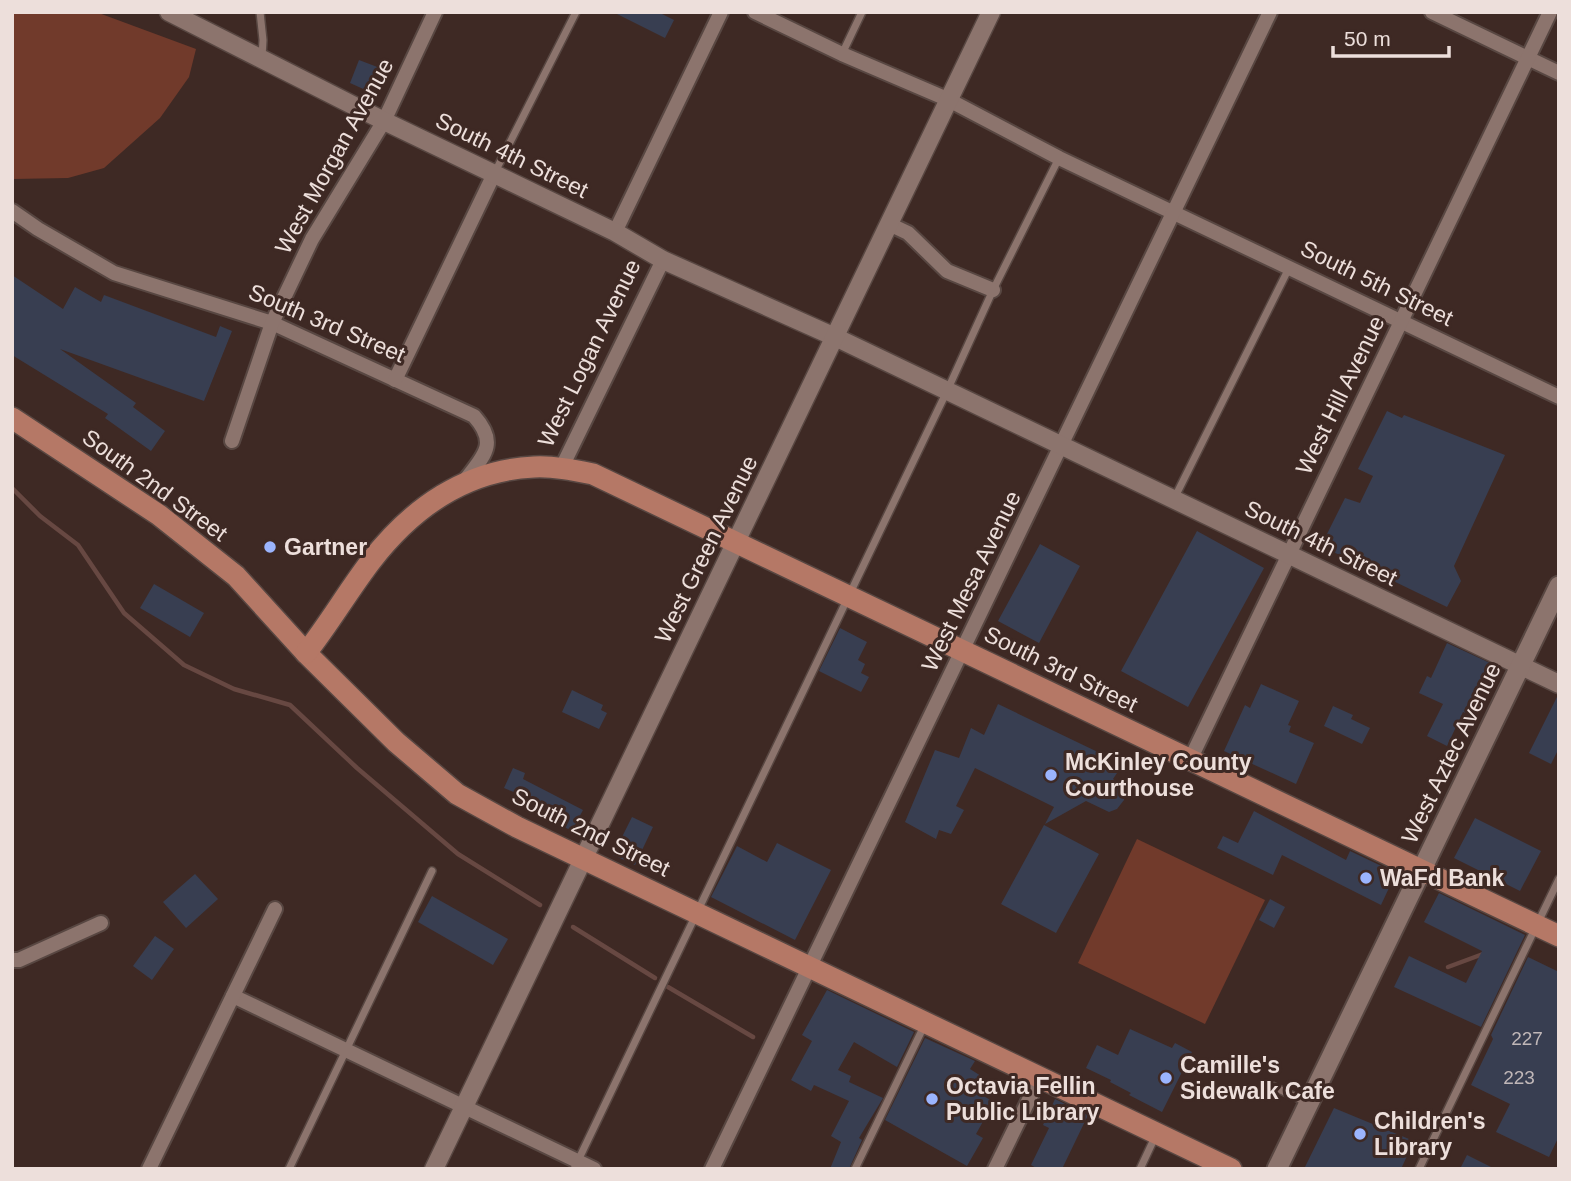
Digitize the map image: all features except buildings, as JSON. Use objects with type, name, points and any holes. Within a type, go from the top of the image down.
[{"type":"main road","name":"South 2nd Street","points":[[12,418],[159,516],[236,576],[306,653],[396,742],[457,794],[583,859],[1231,1169]]},
{"type":"main road","name":"South 3rd Street","points":[[535,467],[593,474],[1559,936]]},
{"type":"main road","name":"West Logan Avenue","points":[[306,653],[371,561],[400,527],[435,498],[463,483],[506,470],[535,467]]},
{"type":"main road","name":"West Aztec Avenue","points":[[1277,1169],[1559,586]]},
{"type":"street","name":"South 4th Street","points":[[169,12],[384,121],[615,232],[663,260],[835,337]]},
{"type":"street","name":"West Morgan Avenue","points":[[232,442],[272,323],[312,239],[384,121],[435,12]]},
{"type":"street","name":"West Logan Avenue","points":[[615,232],[721,12]]},
{"type":"street","points":[[755,12],[842,54],[947,99],[1059,158],[1174,213]]},
{"type":"street","name":"West Green Avenue","points":[[434,1169],[991,12]]},
{"type":"street","name":"West Mesa Avenue","points":[[712,1169],[1270,12]]},
{"type":"street","points":[[1432,12],[1559,73]]},
{"type":"street","name":"West Hill Avenue","points":[[1190,760],[1550,12]]},
{"type":"street","points":[[395,380],[494,174]]},
{"type":"street","name":"South 3rd Street","points":[[12,211],[114,273],[272,323],[474,416],[484,428],[488,438],[487,447],[463,483]]},
{"type":"street","name":"South 5th Street","points":[[1174,213],[1559,397]]},
{"type":"street","points":[[890,224],[908,233],[947,271],[993,290]]},
{"type":"street","name":"West Logan Avenue","points":[[562,469],[663,260]]},
{"type":"street","points":[[835,337],[1061,446]]},
{"type":"street","name":"South 4th Street","points":[[1061,446],[1559,684]]},
{"type":"street","points":[[149,1169],[275,909]]},
{"type":"street","points":[[12,960],[19,960],[101,923]]},
{"type":"street","points":[[233,996],[464,1106],[576,1165],[594,1169]]},
{"type":"street","points":[[995,1169],[1040,1077]]},
{"type":"lane","points":[[260,12],[262,58]]},
{"type":"lane","points":[[494,174],[576,12]]},
{"type":"lane","points":[[842,54],[862,12]]},
{"type":"lane","points":[[576,1165],[993,290],[1059,158]]},
{"type":"lane","points":[[1174,500],[1289,268]]},
{"type":"lane","points":[[289,1169],[432,871]]},
{"type":"lane","points":[[1419,1169],[1559,879]]},
{"type":"lane","points":[[855,1169],[926,1023]]},
{"type":"lane","points":[[1268,1084],[1309,1104]]},
{"type":"lane","points":[[1140,1169],[1157,1133]]},
{"type":"shaded area","points":[[13,12],[96,12],[196,49],[189,77],[160,118],[104,168],[68,178],[12,179]]},
{"type":"shaded area","points":[[1137,839],[1265,900],[1205,1024],[1078,963]]},
{"type":"waterway","points":[[12,488],[40,516],[78,545],[124,613],[184,665],[234,689],[290,705],[357,768],[458,854],[540,905]]},
{"type":"waterway","points":[[573,927],[655,978]]},
{"type":"waterway","points":[[1448,967],[1483,954]]},
{"type":"waterway","points":[[668,987],[753,1037]]},
{"type":"place","name":"Gartner","points":[[270,547]]},
{"type":"place","name":"McKinley County Courthouse","points":[[1051,775]]},
{"type":"place","name":"WaFd Bank","points":[[1366,878]]},
{"type":"place","name":"Camille's Sidewalk Cafe","points":[[1166,1078]]},
{"type":"place","name":"Octavia Fellin Public Library","points":[[932,1099]]},
{"type":"place","name":"Children's Library","points":[[1360,1134]]}]
